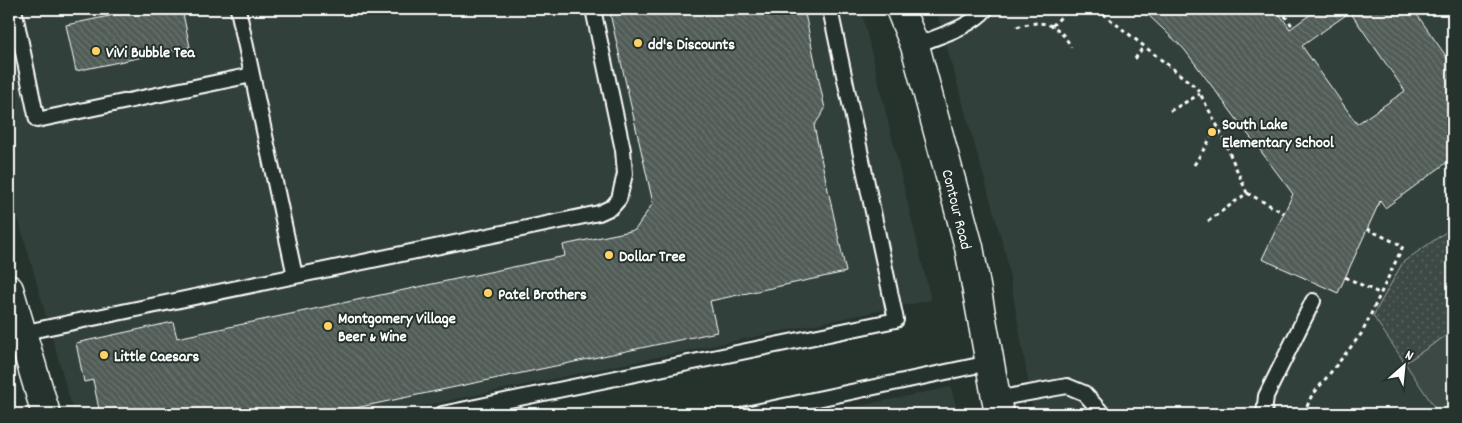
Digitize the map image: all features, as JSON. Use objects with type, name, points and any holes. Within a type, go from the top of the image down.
[{"type":"street","name":"Contour Road","points":[[900,9],[916,46],[969,247],[997,407]]},
{"type":"street","points":[[9,289],[46,414]]},
{"type":"lane","points":[[14,9],[38,120],[252,75]]},
{"type":"lane","points":[[238,9],[295,276]]},
{"type":"lane","points":[[21,333],[599,213],[612,207],[619,199],[626,174],[623,150],[593,9]]},
{"type":"lane","points":[[442,414],[896,320],[830,9]]},
{"type":"lane","points":[[916,46],[964,24],[986,9]]},
{"type":"lane","points":[[1264,414],[1266,396],[1313,301]]},
{"type":"lane","points":[[746,414],[989,364]]},
{"type":"lane","points":[[997,407],[1067,386],[1084,393],[1103,414]]},
{"type":"path","points":[[1052,26],[1069,9]]},
{"type":"path","points":[[1097,9],[1143,47],[1187,79],[1200,94],[1218,127],[1247,193],[1284,213]]},
{"type":"path","points":[[1280,9],[1293,27]]},
{"type":"path","points":[[1017,27],[1040,22],[1052,26],[1067,39],[1071,47]]},
{"type":"path","points":[[1135,59],[1143,47]]},
{"type":"path","points":[[1170,111],[1200,94]]},
{"type":"path","points":[[1194,166],[1218,127]]},
{"type":"path","points":[[1207,222],[1247,193]]},
{"type":"path","points":[[1304,414],[1312,397],[1362,333],[1403,246],[1367,229]]},
{"type":"path","points":[[1345,277],[1381,294]]},
{"type":"shaded area","points":[[9,9],[861,9],[931,300],[384,414],[74,414],[9,186]]},
{"type":"shaded area","name":"South Lake Elementary School","points":[[936,9],[1453,9],[1453,414],[1034,414],[1006,255]]},
{"type":"shaded area","points":[[1453,227],[1453,331],[1405,363],[1373,316],[1403,262]]},
{"type":"shaded area","points":[[1453,331],[1453,414],[1439,414],[1405,363]]},
{"type":"shaded area","points":[[951,387],[958,414],[820,414]]},
{"type":"building","points":[[143,9],[182,9],[190,47],[76,71],[66,25]]},
{"type":"building","points":[[609,9],[804,9],[825,109],[814,126],[846,272],[710,301],[717,332],[327,414],[100,414],[93,380],[84,382],[76,343],[173,322],[177,338],[565,256],[563,245],[635,230],[653,203]]},
{"type":"building","points":[[1142,9],[1276,9],[1290,29],[1318,9],[1413,9],[1453,66],[1453,158],[1385,208],[1380,201],[1338,293],[1262,259],[1293,194],[1184,49]],"holes":[[[1350,12],[1405,91],[1357,124],[1302,46]]]},
{"type":"place","name":"dd's Discounts","points":[[638,43]]},
{"type":"place","name":"ViVi Bubble Tea","points":[[96,51]]},
{"type":"place","name":"South Lake Elementary School","points":[[1212,132]]},
{"type":"place","name":"Dollar Tree","points":[[609,255]]},
{"type":"place","name":"Patel Brothers","points":[[488,293]]},
{"type":"place","name":"Montgomery Village Beer & Wine","points":[[328,326]]},
{"type":"place","name":"Little Caesars","points":[[104,355]]}]
